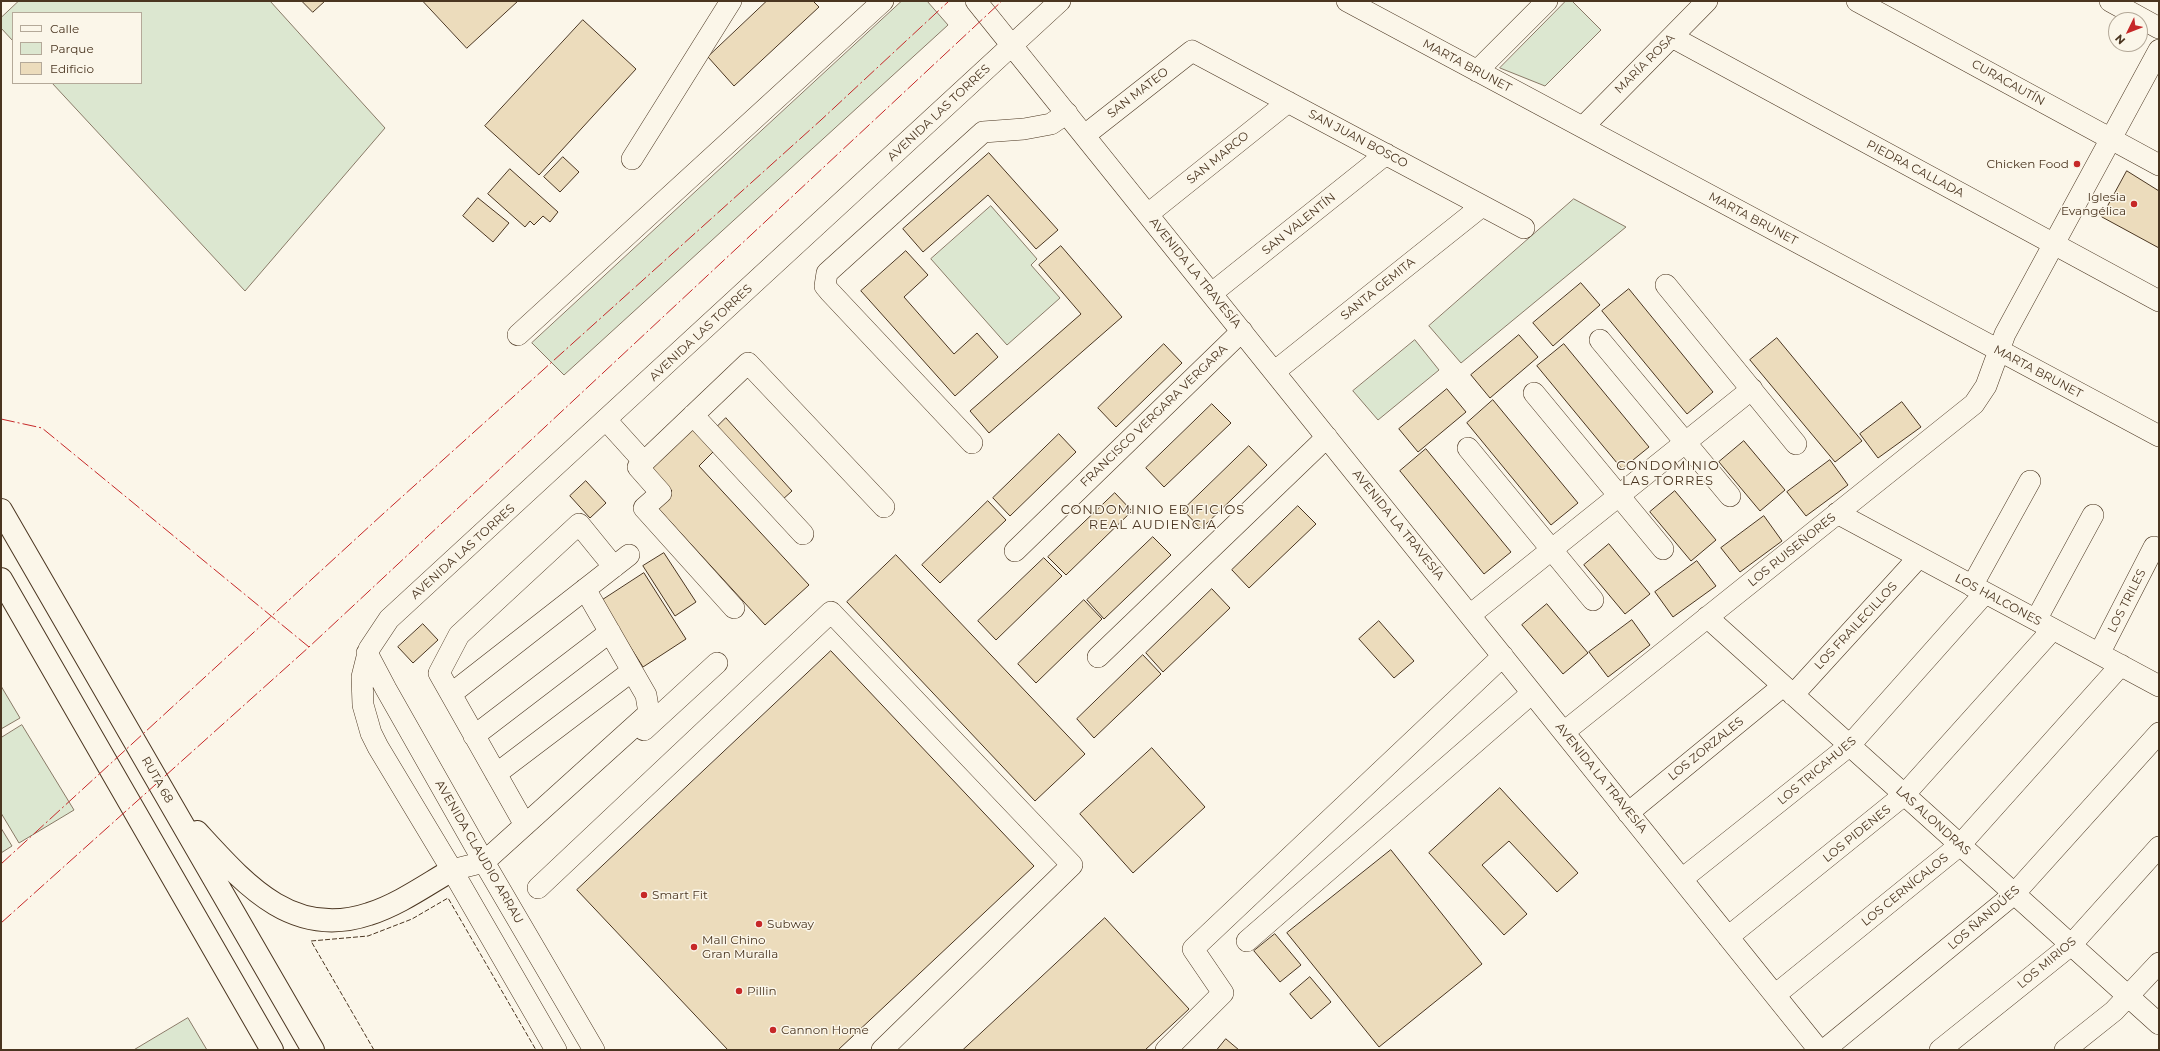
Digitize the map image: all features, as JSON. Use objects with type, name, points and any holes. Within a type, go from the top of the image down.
[{"type":"highway","name":"RUTA 68","points":[[1,510],[313,1050]]},
{"type":"highway","points":[[1,579],[272,1050]]},
{"type":"highway","points":[[169,801],[246,882],[276,905],[303,916],[336,921],[369,914],[397,901],[452,870]]},
{"type":"street","points":[[632,159],[731,1]]},
{"type":"street","points":[[518,336],[883,1]]},
{"type":"street","name":"AVENIDA LA TRAVESÍA","points":[[976,1],[1819,1050]]},
{"type":"street","name":"AVENIDA LAS TORRES","points":[[452,870],[378,747],[366,718],[362,677],[367,653],[374,638],[389,619],[607,421],[1060,1]]},
{"type":"street","name":"MARTA BRUNET","points":[[1347,1],[2159,436]]},
{"type":"street","points":[[1477,71],[1547,1]]},
{"type":"street","name":"MARÍA ROSA","points":[[1583,127],[1707,1]]},
{"type":"street","name":"CURACAUTÍN","points":[[1858,1],[2159,165]]},
{"type":"street","points":[[2110,1],[2159,28]]},
{"type":"street","name":"PIEDRA CALLADA","points":[[1672,37],[2159,301]]},
{"type":"street","name":"LOS RUISEÑORES","points":[[1564,732],[1974,404],[1986,386],[2005,334],[2159,50]]},
{"type":"street","name":"SAN JUAN BOSCO","points":[[1192,51],[1524,228]]},
{"type":"street","name":"SAN MATEO","points":[[1085,135],[1192,51]]},
{"type":"street","name":"SAN MARCO","points":[[1148,214],[1288,102]]},
{"type":"street","points":[[972,443],[830,292],[825,286],[827,273],[984,132],[1024,129],[1051,124],[1067,113]]},
{"type":"street","name":"SAN VALENTÍN","points":[[1212,293],[1386,154]]},
{"type":"street","name":"SANTA GEMITA","points":[[1274,372],[1482,206]]},
{"type":"street","points":[[1666,285],[1796,444]]},
{"type":"street","name":"FRANCISCO VERGARA VERGARA","points":[[1014,551],[1242,331]]},
{"type":"street","points":[[1600,340],[1730,496]]},
{"type":"street","points":[[734,608],[644,508],[660,493],[638,467],[748,363],[884,507]]},
{"type":"street","points":[[1470,615],[1752,389]]},
{"type":"street","points":[[1534,393],[1663,549]]},
{"type":"street","points":[[693,415],[803,534]]},
{"type":"street","points":[[607,421],[644,462]]},
{"type":"street","points":[[1098,657],[1327,438]]},
{"type":"street","points":[[1468,448],[1593,600]]},
{"type":"street","name":"LOS TRICAHUES","points":[[1682,879],[1849,746],[1978,589],[2030,481]]},
{"type":"street","name":"LOS HALCONES","points":[[1838,513],[2159,686]]},
{"type":"street","name":"LOS PIDENES","points":[[1728,937],[1904,795],[2045,625],[2093,515]]},
{"type":"street","points":[[451,694],[622,561],[579,524],[459,635],[439,673],[525,825]]},
{"type":"street","name":"LOS TRILES","points":[[2099,654],[2154,547]]},
{"type":"street","name":"LOS FRAILECILLOS","points":[[1788,690],[1919,557]]},
{"type":"street","points":[[556,1050],[452,870],[484,862],[649,713],[646,696],[585,589]]},
{"type":"street","points":[[538,888],[831,612],[1072,865],[882,1050]]},
{"type":"street","name":"LAS ALONDRAS","points":[[1707,618],[2159,1024]]},
{"type":"street","points":[[474,736],[610,632]]},
{"type":"street","name":"AVENIDA CLAUDIO ARRAU","points":[[367,653],[484,862],[594,1050]]},
{"type":"street","points":[[1166,1050],[1223,993],[1193,949],[1503,656]]},
{"type":"street","points":[[589,768],[595,775],[717,663]]},
{"type":"street","name":"LOS CERNÍCALOS","points":[[1775,995],[1960,845],[2120,665]]},
{"type":"street","points":[[496,774],[632,671]]},
{"type":"street","name":"LOS ZORZALES","points":[[1628,813],[1788,690]]},
{"type":"street","points":[[1247,941],[1532,693]]},
{"type":"street","name":"LOS ÑANDÚES","points":[[1824,1050],[2014,894],[2159,733]]},
{"type":"street","name":"LOS MIRIOS","points":[[1940,1050],[2070,945],[2159,847]]},
{"type":"street","points":[[2065,1050],[2128,996],[2159,963]]},
{"type":"green space","points":[[19,1],[270,1],[385,128],[245,291],[53,84],[142,84],[142,12],[12,12],[12,40],[1,28],[1,18]]},
{"type":"green space","points":[[902,1],[927,1],[948,25],[564,375],[532,343]]},
{"type":"green space","points":[[1566,1],[1572,1],[1601,30],[1545,86],[1500,68]]},
{"type":"green space","points":[[1574,199],[1626,227],[1461,363],[1429,326]]},
{"type":"green space","points":[[991,206],[1037,259],[1031,265],[1060,298],[1007,345],[931,259]]},
{"type":"green space","points":[[1415,340],[1439,370],[1378,420],[1353,391]]},
{"type":"green space","points":[[1,686],[20,718],[1,729]]},
{"type":"green space","points":[[22,725],[74,810],[19,843],[1,813],[1,738]]},
{"type":"green space","points":[[1,828],[12,846],[1,853]]},
{"type":"green space","points":[[188,1018],[207,1050],[134,1050]]},
{"type":"building","points":[[302,1],[325,1],[313,12]]},
{"type":"building","points":[[423,1],[518,1],[467,48]]},
{"type":"building","points":[[767,1],[813,1],[819,7],[734,86],[708,57]]},
{"type":"building","points":[[583,20],[636,69],[539,175],[485,126]]},
{"type":"building","points":[[989,153],[1058,230],[1036,249],[988,195],[923,252],[903,229]]},
{"type":"building","points":[[563,157],[579,172],[560,192],[544,177]]},
{"type":"building","points":[[510,169],[558,212],[550,222],[543,216],[534,225],[530,221],[525,227],[488,194]]},
{"type":"building","name":"Iglesia Evangélica","points":[[2127,171],[2159,191],[2159,248],[2102,217]]},
{"type":"building","points":[[478,198],[509,223],[493,242],[463,216]]},
{"type":"building","points":[[1061,246],[1122,317],[989,433],[970,411],[1081,314],[1039,265]]},
{"type":"building","points":[[906,251],[928,275],[904,297],[954,354],[977,333],[998,357],[955,396],[861,291]]},
{"type":"building","points":[[1581,283],[1600,305],[1553,346],[1533,323]]},
{"type":"building","points":[[1629,289],[1713,392],[1687,414],[1602,311]]},
{"type":"building","points":[[1519,335],[1538,357],[1490,398],[1471,375]]},
{"type":"building","points":[[1777,338],[1862,441],[1835,462],[1750,360]]},
{"type":"building","points":[[1164,344],[1182,363],[1116,427],[1098,408]]},
{"type":"building","points":[[1564,344],[1649,447],[1622,469],[1537,366]]},
{"type":"building","points":[[1447,389],[1466,412],[1418,452],[1399,429]]},
{"type":"building","points":[[1493,400],[1578,503],[1551,525],[1467,423]]},
{"type":"building","points":[[1902,402],[1921,427],[1878,458],[1860,434]]},
{"type":"building","points":[[1212,404],[1231,423],[1164,487],[1146,468]]},
{"type":"building","points":[[726,418],[792,491],[782,500],[717,427]]},
{"type":"building","points":[[693,427],[715,450],[699,466],[809,585],[765,625],[656,506],[672,491],[650,467]]},
{"type":"building","points":[[1059,434],[1076,452],[1010,516],[993,498]]},
{"type":"building","points":[[1744,441],[1785,490],[1760,511],[1719,462]]},
{"type":"building","points":[[1249,446],[1267,465],[1201,529],[1183,510]]},
{"type":"building","points":[[1426,449],[1511,552],[1484,574],[1400,471]]},
{"type":"building","points":[[1830,460],[1848,485],[1806,516],[1787,492]]},
{"type":"building","points":[[586,481],[606,503],[590,518],[570,496]]},
{"type":"building","points":[[1675,491],[1716,540],[1691,561],[1650,512]]},
{"type":"building","points":[[1115,493],[1132,511],[1066,575],[1048,557]]},
{"type":"building","points":[[988,501],[1006,520],[940,583],[922,565]]},
{"type":"building","points":[[1298,506],[1316,524],[1249,588],[1232,570]]},
{"type":"building","points":[[1764,516],[1782,541],[1740,572],[1721,548]]},
{"type":"building","points":[[1153,537],[1171,555],[1104,619],[1087,600]]},
{"type":"building","points":[[1609,544],[1650,594],[1625,614],[1584,565]]},
{"type":"building","points":[[664,553],[696,602],[675,616],[643,566]]},
{"type":"building","points":[[896,555],[1085,754],[1035,801],[847,602]]},
{"type":"building","points":[[1044,558],[1062,576],[996,640],[978,621]]},
{"type":"building","points":[[1697,561],[1716,586],[1673,617],[1655,592]]},
{"type":"building","points":[[644,573],[686,639],[643,667],[601,601]]},
{"type":"building","points":[[1212,589],[1230,608],[1163,672],[1146,653]]},
{"type":"building","points":[[1084,600],[1102,619],[1036,683],[1018,664]]},
{"type":"building","points":[[1547,604],[1588,653],[1563,674],[1522,625]]},
{"type":"building","points":[[1632,620],[1650,645],[1608,677],[1589,652]]},
{"type":"building","points":[[1379,621],[1414,661],[1394,678],[1359,639]]},
{"type":"building","points":[[423,624],[438,640],[413,663],[398,647]]},
{"type":"building","points":[[831,651],[1034,866],[838,1050],[728,1050],[577,890]]},
{"type":"building","points":[[1143,655],[1161,674],[1094,738],[1077,719]]},
{"type":"building","points":[[1152,748],[1205,807],[1133,873],[1080,814]]},
{"type":"building","points":[[1500,788],[1578,873],[1557,892],[1509,841],[1482,865],[1527,914],[1504,935],[1429,853]]},
{"type":"building","points":[[1391,850],[1482,964],[1379,1047],[1287,933]]},
{"type":"building","points":[[1105,918],[1189,1009],[1145,1050],[963,1050]]},
{"type":"building","points":[[1275,934],[1301,965],[1280,982],[1254,951]]},
{"type":"building","points":[[1310,977],[1331,1002],[1311,1019],[1290,994]]},
{"type":"building","points":[[1226,1039],[1239,1050],[1217,1050]]},
{"type":"fence","points":[[374,1050],[311,941],[368,936],[412,919],[448,898],[536,1050]]},
{"type":"power","points":[[1,864],[384,513],[821,120],[949,1]]},
{"type":"power","points":[[1,923],[309,647],[1002,1]]},
{"type":"power","points":[[1,419],[42,428],[309,647]]},
{"type":"place","name":"Chicken Food","points":[[2077,164]]},
{"type":"place","name":"Iglesia Evangélica","points":[[2134,204]]},
{"type":"place","name":"Smart Fit","points":[[644,895]]},
{"type":"place","name":"Subway","points":[[759,924]]},
{"type":"place","name":"Mall Chino Gran Muralla","points":[[694,947]]},
{"type":"place","name":"Pillin","points":[[739,991]]},
{"type":"place","name":"Cannon Home","points":[[773,1030]]},
{"type":"district","name":"CONDOMINIO LAS TORRES","points":[[1668,474]]},
{"type":"district","name":"CONDOMINIO EDIFICIOS REAL AUDIENCIA","points":[[1153,518]]}]
